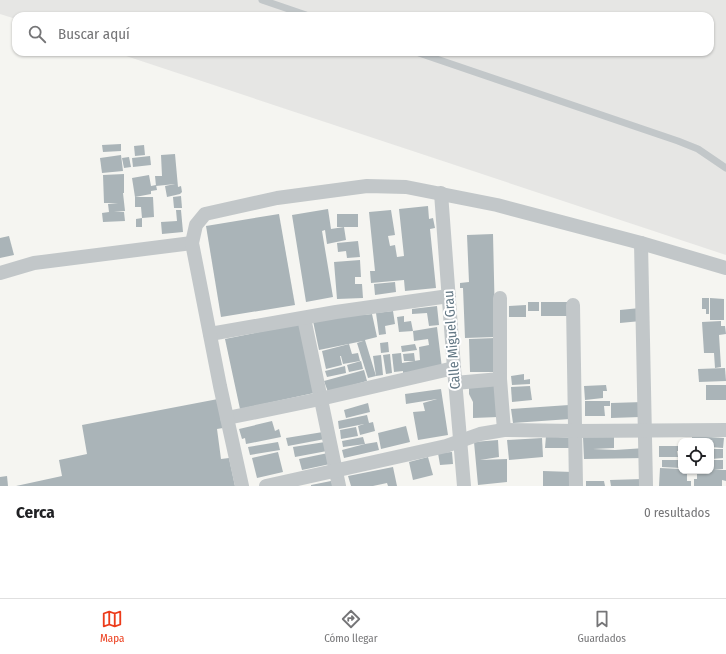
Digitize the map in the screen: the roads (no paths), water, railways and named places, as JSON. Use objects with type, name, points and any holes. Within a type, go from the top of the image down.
[{"type":"street","points":[[242,486],[192,243],[196,225],[206,214],[277,198],[367,186],[406,187],[497,205],[641,243],[726,268]]},
{"type":"street","name":"Calle Miguel Grau","points":[[441,193],[464,486]]},
{"type":"street","points":[[0,273],[34,263],[192,243]]},
{"type":"street","points":[[641,243],[646,486]]},
{"type":"street","points":[[210,334],[336,312],[449,296]]},
{"type":"street","points":[[500,298],[500,379],[504,430]]},
{"type":"street","points":[[574,305],[576,486]]},
{"type":"street","points":[[304,318],[339,486]]},
{"type":"street","points":[[227,418],[320,399],[454,368]]},
{"type":"street","points":[[455,383],[500,379]]},
{"type":"street","points":[[266,486],[446,446],[480,434],[504,430],[726,430]]},
{"type":"lane","points":[[262,0],[298,12]]},
{"type":"lane","points":[[428,56],[678,141],[698,149],[726,168]]}]
